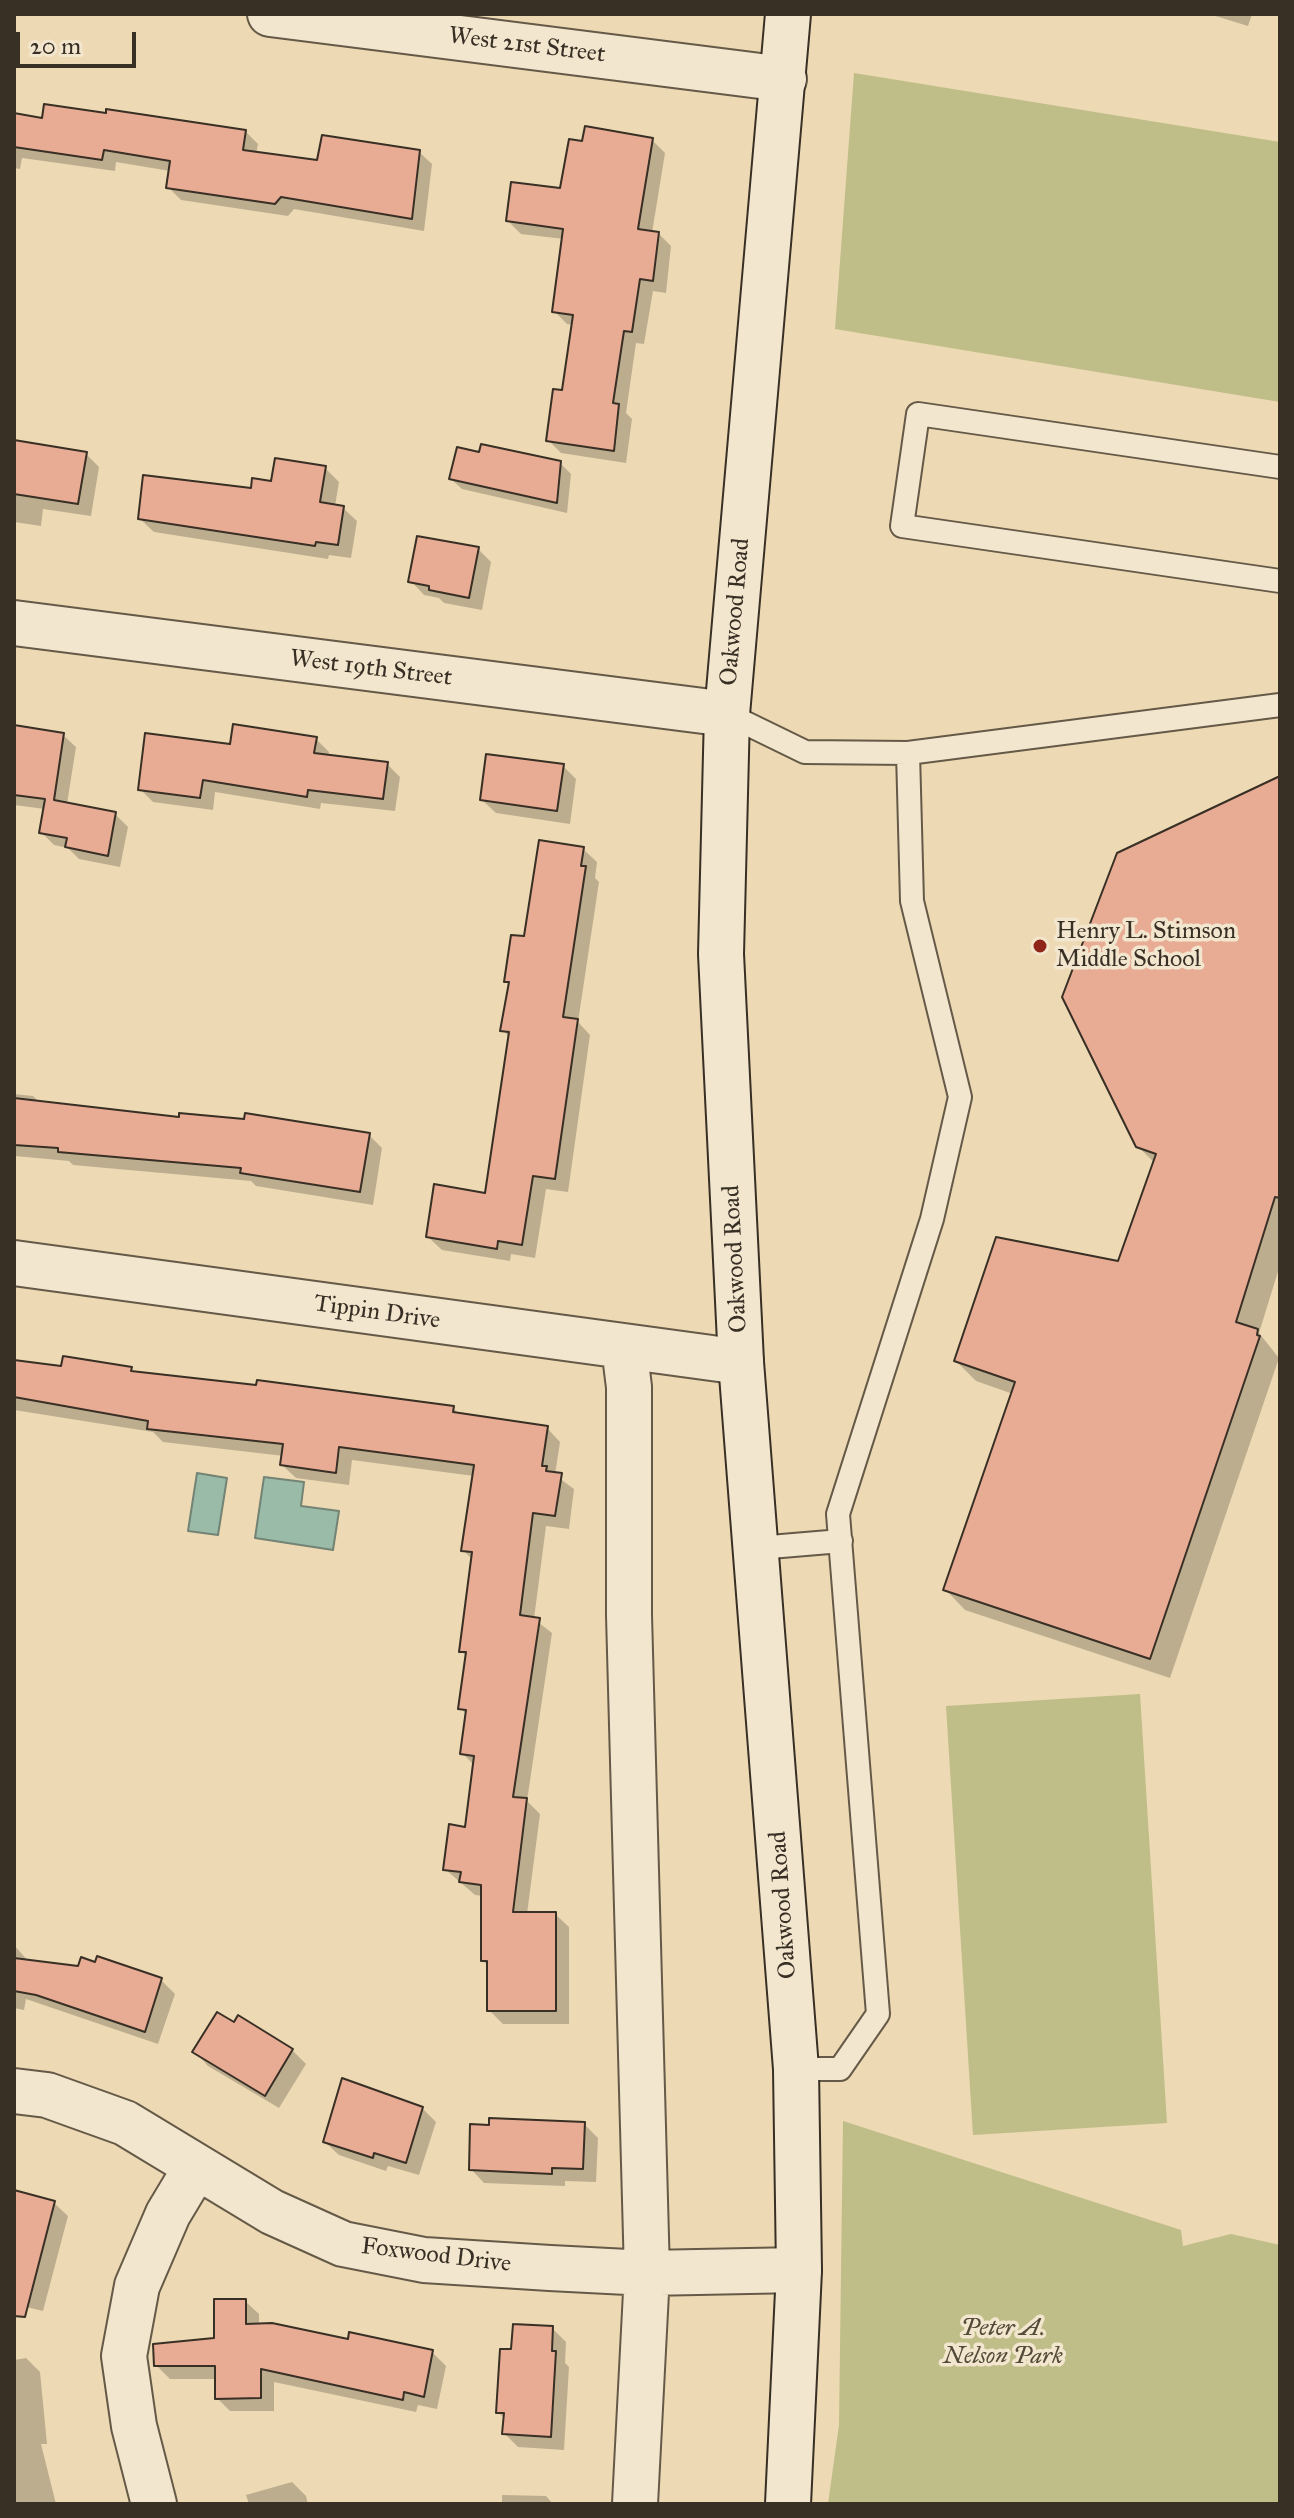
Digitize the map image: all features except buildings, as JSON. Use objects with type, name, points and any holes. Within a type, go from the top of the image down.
[{"type":"street","name":"West 21st Street","points":[[270,14],[784,79]]},
{"type":"street","name":"Oakwood Road","points":[[788,14],[727,714],[721,954],[741,1362],[758,1548],[796,2069],[799,2270],[788,2504]]},
{"type":"street","name":"West 19th Street","points":[[14,623],[727,714]]},
{"type":"street","name":"Tippin Drive","points":[[14,1263],[741,1362]]},
{"type":"street","points":[[624,1347],[629,1387],[629,1615],[647,2273],[635,2504]]},
{"type":"street","name":"Foxwood Drive","points":[[14,2091],[47,2095],[125,2123],[195,2169],[272,2212],[343,2244],[424,2260],[647,2273],[799,2270]]},
{"type":"street","points":[[154,2504],[134,2426],[124,2356],[137,2286],[168,2214],[195,2169]]},
{"type":"lane","points":[[1280,467],[918,414],[902,526],[1280,581]]},
{"type":"lane","points":[[727,714],[805,752],[908,753],[1280,705]]},
{"type":"lane","points":[[796,2069],[840,2069],[878,2014],[838,1514],[932,1219],[960,1097],[912,901],[908,753]]},
{"type":"lane","points":[[758,1548],[841,1541]]},
{"type":"green space","points":[[854,73],[1280,142],[1280,402],[835,329]]},
{"type":"green space","points":[[1140,1694],[1167,2123],[973,2135],[946,1706]]},
{"type":"green space","name":"Peter A. Nelson Park","points":[[843,2121],[1181,2230],[1183,2246],[1231,2234],[1280,2245],[1280,2504],[828,2504],[839,2425]]},
{"type":"shaded area","points":[[197,1473],[227,1478],[218,1535],[188,1531]]},
{"type":"shaded area","points":[[264,1477],[304,1482],[301,1506],[339,1511],[333,1550],[255,1538]]},
{"type":"place","name":"Henry L. Stimson Middle School","points":[[1040,946]]}]
